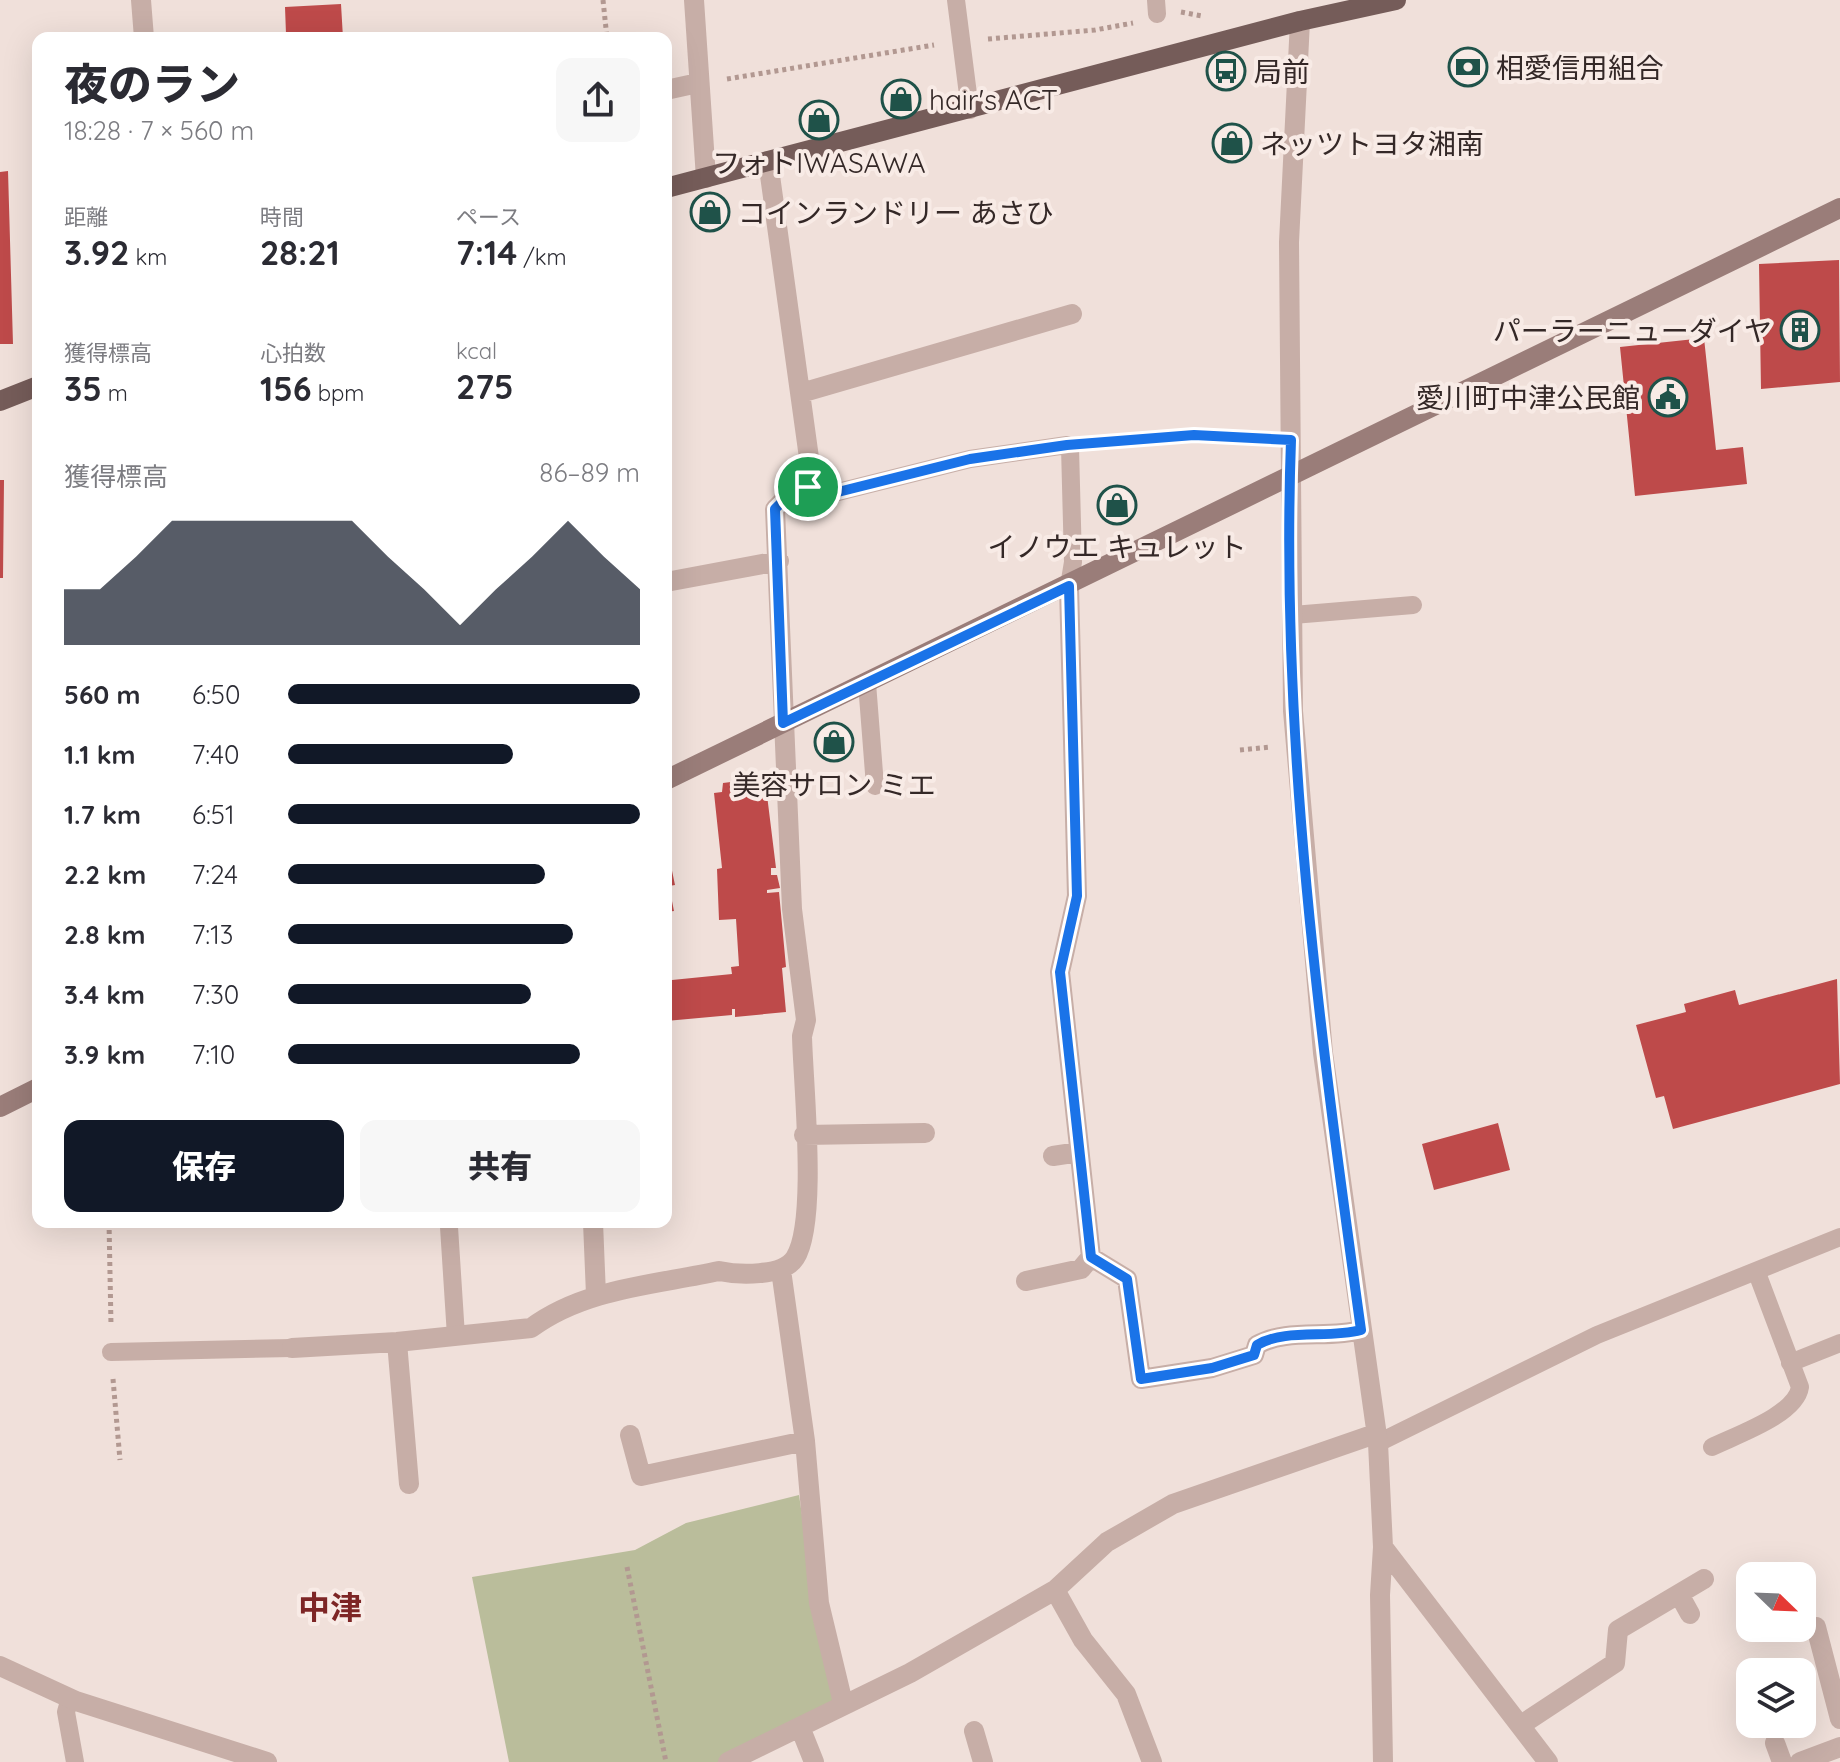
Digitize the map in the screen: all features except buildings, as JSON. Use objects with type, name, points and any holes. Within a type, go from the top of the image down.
[{"type":"main road","points":[[672,186],[1300,21],[1370,3],[1396,0]]},
{"type":"main road","points":[[0,401],[32,388]]},
{"type":"street","points":[[141,0],[144,32]]},
{"type":"street","points":[[694,0],[706,178]]},
{"type":"street","points":[[1300,21],[1289,242],[1293,711],[1323,1053],[1376,1439],[1383,1547],[1380,1595],[1383,1762]]},
{"type":"street","points":[[672,89],[698,83]]},
{"type":"street","points":[[292,1348],[397,1342],[531,1328],[547,1316],[596,1295],[719,1271],[732,1274],[781,1270],[795,1259],[807,1221],[802,1036],[806,1020],[792,909],[775,509],[787,497],[808,487],[810,465],[768,161]]},
{"type":"street","points":[[672,777],[1069,586],[1290,473],[1840,208]]},
{"type":"street","points":[[801,393],[1072,314]]},
{"type":"street","points":[[672,581],[779,561]]},
{"type":"street","points":[[1026,1281],[1081,1269],[1091,1257],[1060,972],[1077,896],[1069,586]]},
{"type":"street","points":[[0,1107],[32,1091]]},
{"type":"street","points":[[804,1135],[925,1133]]},
{"type":"street","points":[[1053,1156],[1079,1152]]},
{"type":"street","points":[[593,1228],[596,1295]]},
{"type":"street","points":[[1091,1257],[1127,1279],[1141,1379],[1212,1368],[1254,1355],[1257,1345],[1268,1338],[1340,1335],[1361,1330]]},
{"type":"street","points":[[781,1270],[805,1441],[819,1603],[843,1703]]},
{"type":"street","points":[[397,1342],[409,1484]]},
{"type":"street","points":[[630,1435],[641,1476],[805,1441]]},
{"type":"street","points":[[728,1762],[843,1703],[910,1673],[1055,1590],[1107,1542],[1173,1504],[1376,1439]]},
{"type":"street","points":[[1383,1547],[1548,1762]]},
{"type":"street","points":[[1521,1725],[1615,1663],[1618,1630],[1704,1579]]},
{"type":"street","points":[[1055,1590],[1083,1640],[1126,1694],[1152,1762]]},
{"type":"street","points":[[1679,1594],[1690,1614]]},
{"type":"street","points":[[1816,1627],[1840,1719]]},
{"type":"street","points":[[0,1666],[70,1698],[147,1726],[267,1762]]},
{"type":"street","points":[[800,1727],[814,1762]]},
{"type":"street","points":[[974,1731],[983,1762]]},
{"type":"street","points":[[1800,1762],[1840,1747]]},
{"type":"lane","points":[[956,0],[970,110]]},
{"type":"lane","points":[[808,487],[830,494],[970,459],[1070,447],[1073,562],[1069,586]]},
{"type":"lane","points":[[1293,615],[1413,605]]},
{"type":"lane","points":[[867,683],[875,786]]},
{"type":"lane","points":[[449,1228],[456,1336]]},
{"type":"lane","points":[[1376,1439],[1597,1335],[1840,1237]]},
{"type":"lane","points":[[1712,1447],[1788,1409],[1798,1398],[1800,1387],[1757,1273]]},
{"type":"lane","points":[[1790,1363],[1840,1343]]},
{"type":"lane","points":[[111,1352],[292,1348]]},
{"type":"lane","points":[[70,1698],[66,1712],[75,1762]]},
{"type":"path","points":[[603,0],[606,32]]},
{"type":"path","points":[[698,83],[960,41],[1095,30],[1131,24],[1156,7],[1204,17]]},
{"type":"path","points":[[1070,447],[1194,435],[1291,440]]},
{"type":"path","points":[[627,1567],[666,1762]]},
{"type":"green space","points":[[799,1495],[819,1628],[838,1701],[721,1762],[509,1762],[472,1577],[635,1550],[686,1523]]},
{"type":"place","name":"相愛信用組合","points":[[1468,67]]},
{"type":"place","name":"局前","points":[[1226,71]]},
{"type":"place","name":"hair's ACT","points":[[901,99]]},
{"type":"place","name":"フォトIWASAWA","points":[[819,120]]},
{"type":"place","name":"ネッツトヨタ湘南","points":[[1232,143]]},
{"type":"place","name":"コインランドリー あさひ","points":[[710,212]]},
{"type":"place","name":"パーラーニューダイヤ","points":[[1800,330]]},
{"type":"place","name":"愛川町中津公民館","points":[[1668,397]]},
{"type":"place","name":"イノウエ キュレット","points":[[1117,505]]},
{"type":"place","name":"美容サロン ミエ","points":[[834,742]]},
{"type":"district","name":"中津","points":[[330,1607]]},
{"type":"route","points":[[1194,435],[1291,440],[1293,711],[1323,1053],[1361,1330],[1340,1335],[1268,1338],[1257,1345],[1254,1355],[1212,1368],[1141,1379],[1127,1279],[1091,1257],[1060,972],[1077,896],[1069,586],[783,723],[775,509],[787,497],[808,487],[830,494],[970,459],[1067,445],[1090,446],[1194,435]]}]
